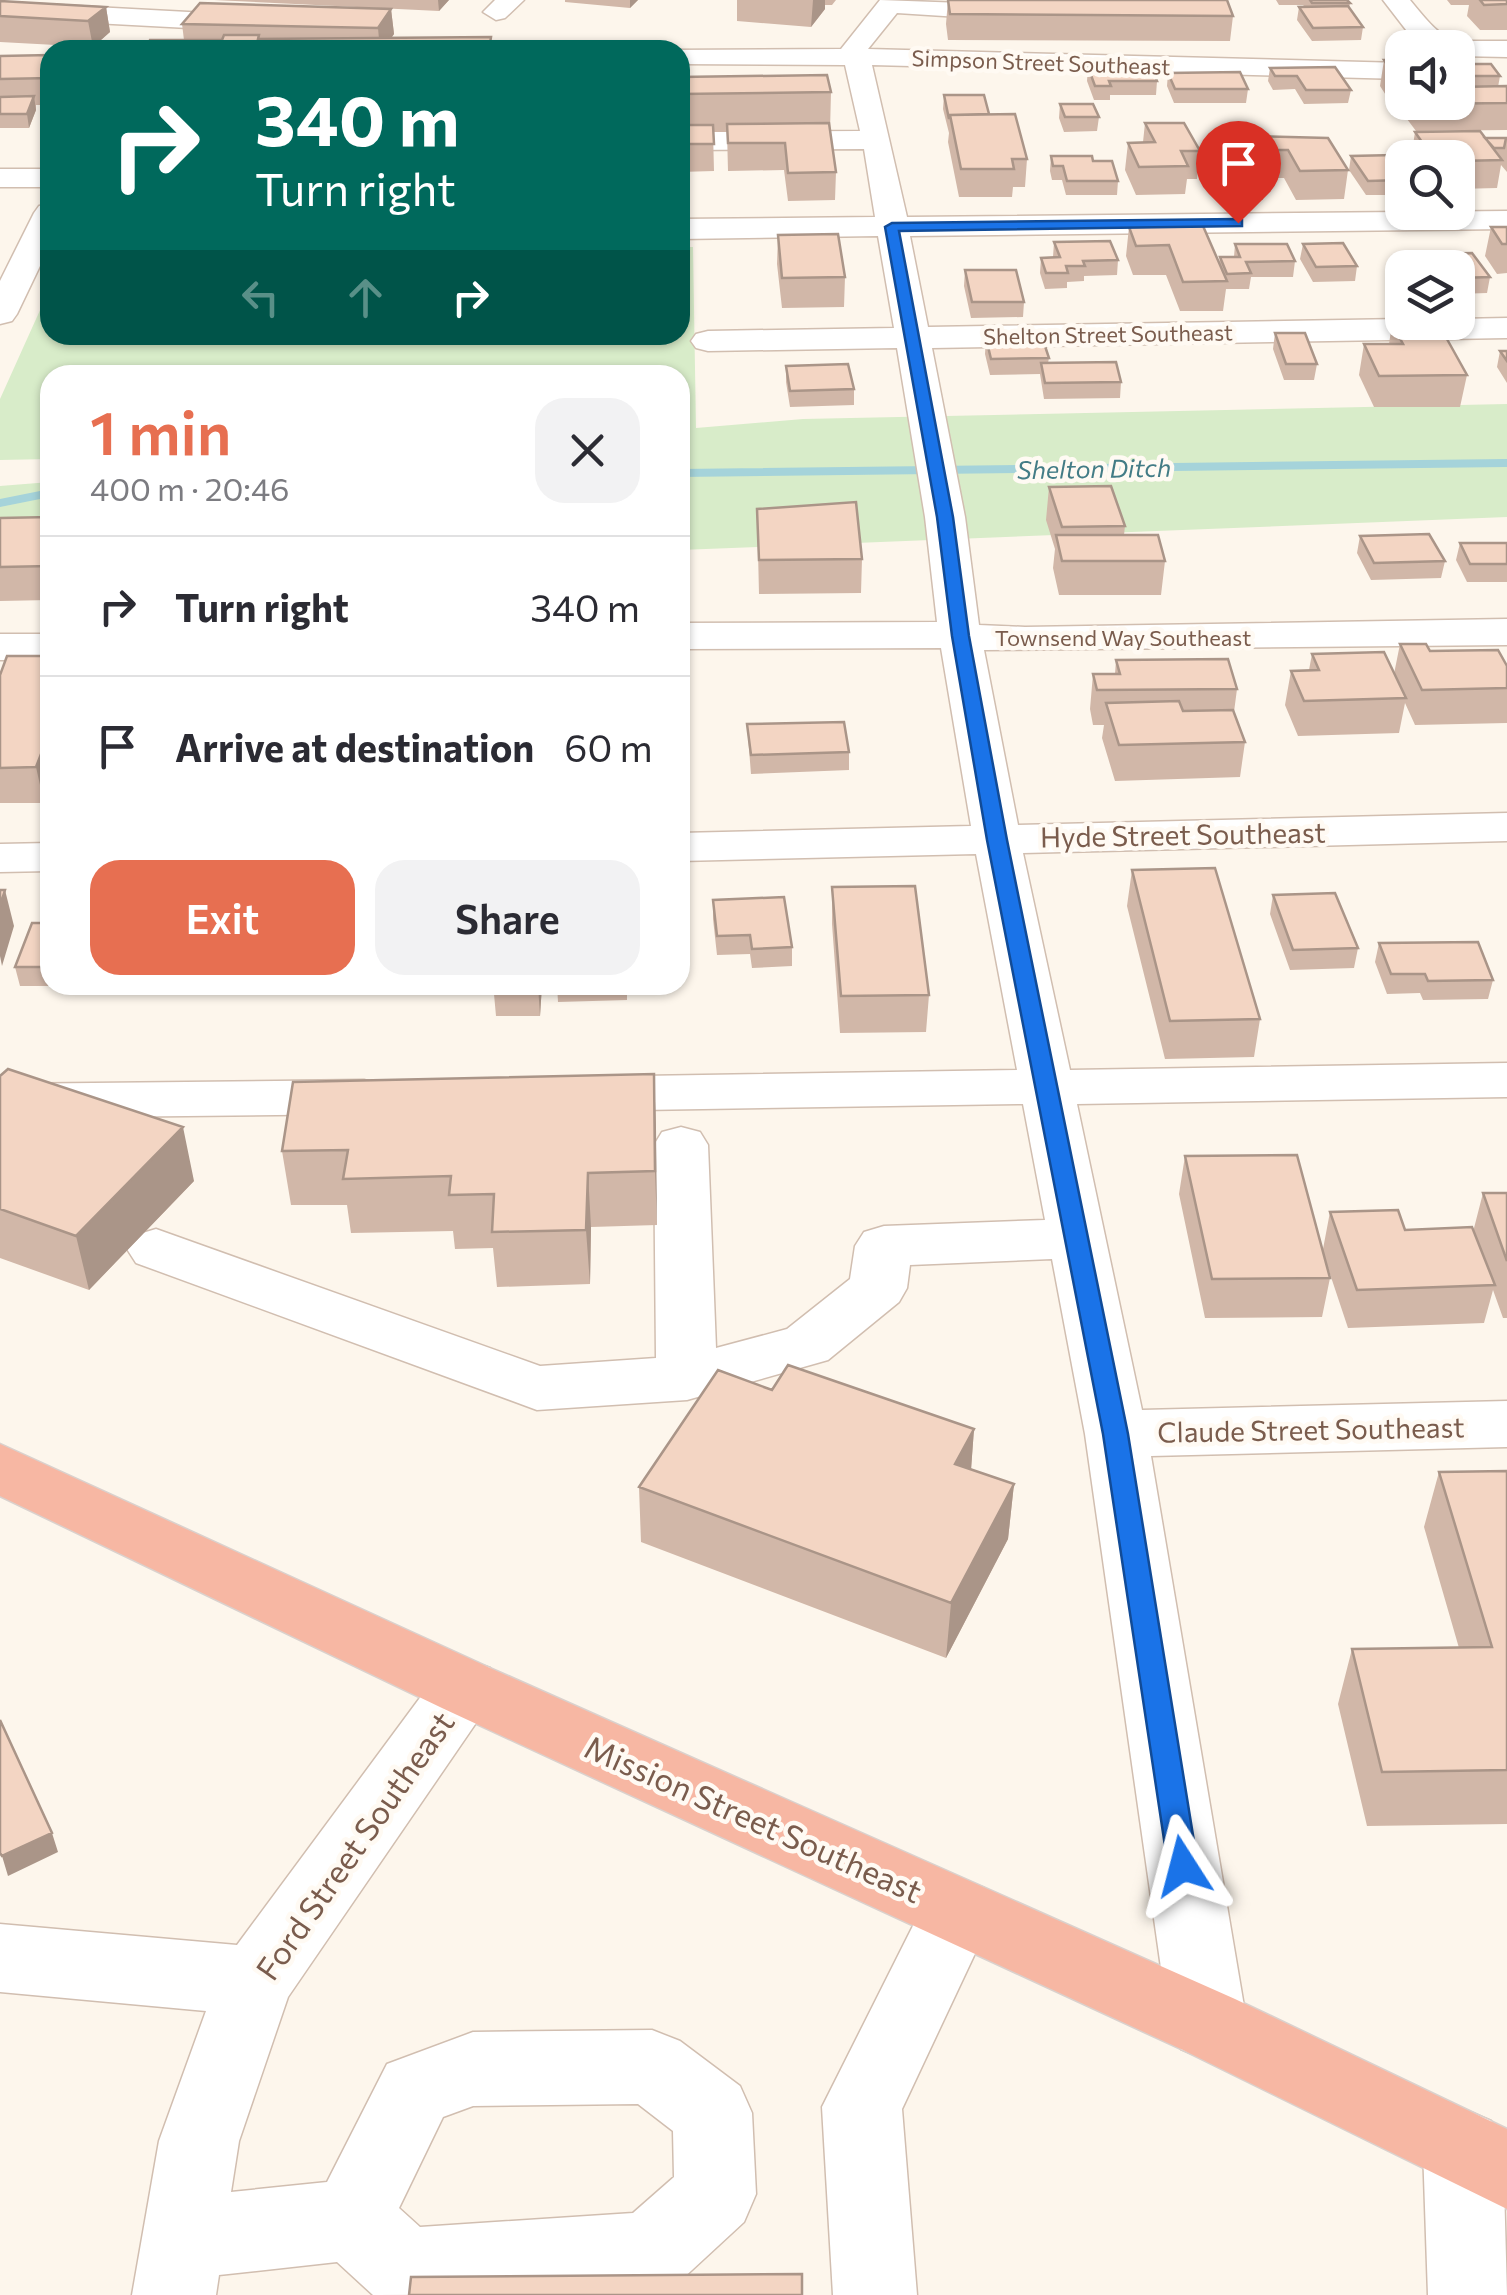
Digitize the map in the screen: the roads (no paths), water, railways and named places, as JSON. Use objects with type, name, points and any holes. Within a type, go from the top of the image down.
[{"type":"highway","name":"Mission Street Southeast","points":[[0,1468],[466,1688],[1208,2024],[1485,2159]]},
{"type":"street","points":[[1396,0],[1420,30]]},
{"type":"street","points":[[1030,14],[892,2],[854,48],[877,140],[922,389],[945,517],[960,636],[997,840],[1116,1434],[1208,2024]]},
{"type":"street","points":[[0,10],[226,22]]},
{"type":"street","points":[[1475,48],[1507,49]]},
{"type":"street","name":"Simpson Street Southeast","points":[[690,56],[1385,71]]},
{"type":"street","points":[[1475,72],[1507,72]]},
{"type":"street","points":[[690,142],[877,140]]},
{"type":"street","points":[[0,178],[40,178]]},
{"type":"street","points":[[690,229],[1507,220]]},
{"type":"street","points":[[0,314],[40,240]]},
{"type":"street","name":"Shelton Street Southeast","points":[[708,341],[1507,328]]},
{"type":"street","name":"Townsend Way Southeast","points":[[690,636],[901,633],[1025,640],[1507,632]]},
{"type":"street","points":[[0,648],[40,647]]},
{"type":"street","name":"Hyde Street Southeast","points":[[690,846],[997,840],[1062,834],[1507,827]]},
{"type":"street","points":[[0,858],[40,857]]},
{"type":"street","points":[[534,1095],[1507,1080]]},
{"type":"street","points":[[0,1101],[416,1096]]},
{"type":"street","points":[[681,1145],[687,1378]]},
{"type":"street","points":[[156,1248],[537,1388],[687,1378],[806,1346],[878,1288],[884,1246],[1079,1238]]},
{"type":"street","name":"Claude Street Southeast","points":[[1116,1434],[1507,1424]]},
{"type":"street","name":"Ford Street Southeast","points":[[178,2267],[199,2141],[255,1982],[466,1688]]},
{"type":"street","points":[[875,2295],[862,2107],[958,1910]]},
{"type":"street","points":[[0,1958],[255,1982]]},
{"type":"street","points":[[1470,2295],[1485,2159]]},
{"type":"street","points":[[178,2267],[352,2220]]},
{"type":"waterway","name":"Shelton Ditch","points":[[690,473],[1507,463]]},
{"type":"waterway","name":"Shelton Ditch","points":[[0,503],[40,495]]}]
